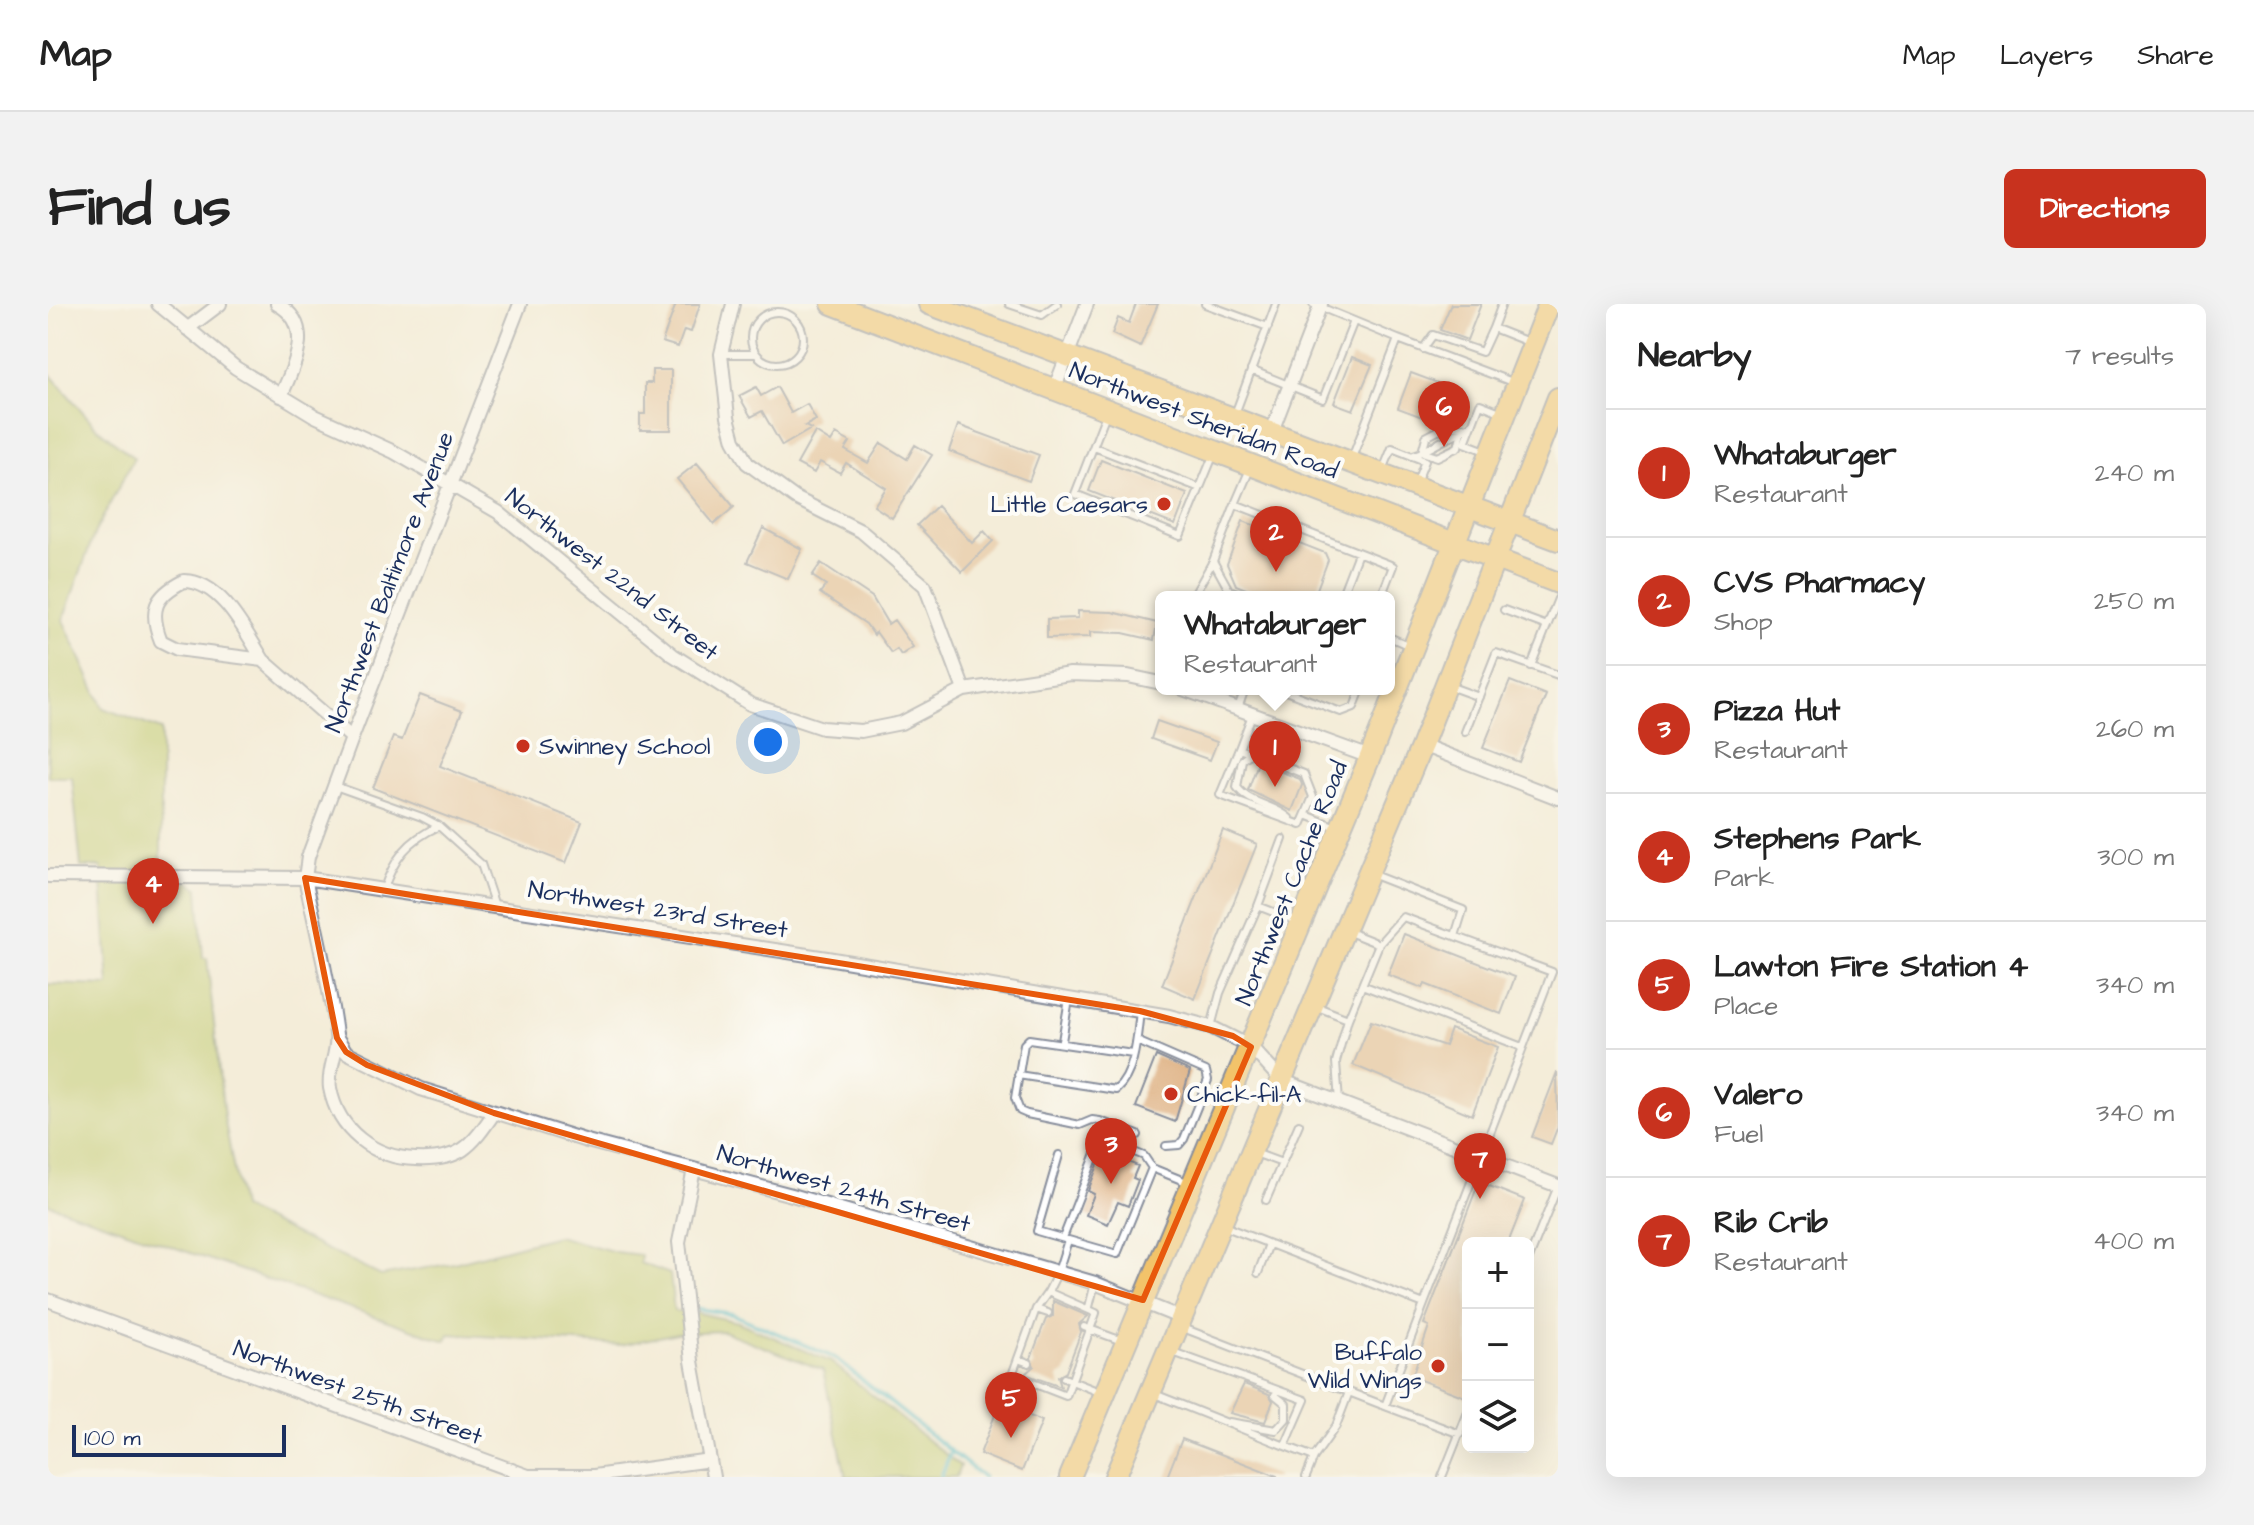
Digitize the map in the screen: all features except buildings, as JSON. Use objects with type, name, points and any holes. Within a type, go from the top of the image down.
[{"type":"main road","name":"Northwest Sheridan Road","points":[[832,304],[1558,583]]},
{"type":"main road","name":"Northwest Sheridan Road","points":[[929,304],[1558,540]]},
{"type":"main road","name":"Northwest Cache Road","points":[[1395,683],[1414,647],[1456,544],[1549,304]]},
{"type":"main road","points":[[1115,1477],[1177,1321],[1422,745],[1558,400]]},
{"type":"main road","name":"Northwest Cache Road","points":[[1070,1477],[1341,829],[1391,695]]},
{"type":"street","name":"Northwest 22nd Street","points":[[158,304],[236,368],[281,396],[315,416],[394,452],[498,512],[673,655],[750,704],[822,728],[861,731],[901,723],[964,690],[1070,674],[1128,676],[1155,682]]},
{"type":"street","points":[[187,329],[220,304]]},
{"type":"street","points":[[277,304],[295,319],[299,330],[299,352],[281,396]]},
{"type":"street","name":"Northwest Baltimore Avenue","points":[[305,878],[308,857],[334,786],[520,304]]},
{"type":"street","points":[[733,304],[721,354],[728,417],[734,440],[747,463],[795,498],[861,531],[925,586],[964,690]]},
{"type":"street","points":[[1054,390],[1087,304]]},
{"type":"street","points":[[1272,431],[1318,305]]},
{"type":"street","points":[[263,660],[177,649],[161,641],[153,621],[157,602],[168,588],[184,581],[198,581],[213,590],[263,660],[352,738]]},
{"type":"street","points":[[1200,695],[1370,757]]},
{"type":"street","points":[[1422,745],[1558,798]]},
{"type":"street","name":"Northwest 23rd Street","points":[[48,876],[305,878],[1140,1011],[1211,1027],[1251,1047]]},
{"type":"street","points":[[305,878],[337,1038],[329,1086],[343,1121],[362,1142],[380,1152],[403,1159],[432,1160],[459,1154],[474,1142],[494,1113]]},
{"type":"street","name":"Northwest 24th Street","points":[[337,1038],[346,1052],[367,1065],[421,1089],[494,1113],[1095,1283],[1143,1300],[1177,1321]]},
{"type":"street","points":[[1251,1047],[1281,1080],[1558,1186]]},
{"type":"street","points":[[694,1169],[679,1242],[679,1257],[713,1477]]},
{"type":"street","name":"Northwest 25th Street","points":[[48,1300],[528,1476],[594,1476],[710,1460]]},
{"type":"lane","points":[[1009,304],[1042,315],[1057,304]]},
{"type":"lane","points":[[1205,304],[1268,327]]},
{"type":"lane","points":[[1234,417],[1276,304]]},
{"type":"lane","points":[[1423,349],[1433,335],[1482,352],[1502,304]]},
{"type":"lane","points":[[1318,305],[1519,385]]},
{"type":"lane","points":[[721,354],[756,354],[770,363],[793,358],[802,345],[802,328],[782,312],[764,315],[757,320],[751,337],[756,354]]},
{"type":"lane","points":[[1251,370],[1323,399],[1354,321]]},
{"type":"lane","points":[[1493,328],[1534,344]]},
{"type":"lane","points":[[1351,461],[1398,339]]},
{"type":"lane","points":[[1492,453],[1465,443],[1480,404],[1507,414]]},
{"type":"lane","points":[[1107,411],[1075,494],[1180,536],[1215,452]]},
{"type":"lane","points":[[1411,456],[1472,425]]},
{"type":"lane","points":[[1422,452],[1437,457],[1458,447],[1463,427]]},
{"type":"lane","points":[[1094,447],[1200,488]]},
{"type":"lane","points":[[1382,473],[1392,448],[1425,461],[1415,485]]},
{"type":"lane","points":[[1196,591],[1213,561],[1251,466]]},
{"type":"lane","points":[[1235,504],[1393,566],[1383,591]]},
{"type":"lane","points":[[1343,591],[1358,553]]},
{"type":"lane","points":[[1213,561],[1232,591]]},
{"type":"lane","points":[[1531,666],[1558,599]]},
{"type":"lane","points":[[1504,610],[1547,626]]},
{"type":"lane","points":[[1395,639],[1414,647]]},
{"type":"lane","points":[[1465,732],[1496,653],[1558,675]]},
{"type":"lane","points":[[1445,684],[1479,697]]},
{"type":"lane","points":[[1238,708],[1243,695]]},
{"type":"lane","points":[[1296,695],[1341,712],[1354,707],[1359,695]]},
{"type":"lane","points":[[1239,749],[1304,774],[1311,783],[1313,797],[1301,825],[1220,795],[1253,713]]},
{"type":"lane","points":[[1251,753],[1242,760],[1237,787],[1243,794],[1281,811],[1292,821]]},
{"type":"lane","points":[[334,786],[439,826],[481,864],[495,906]]},
{"type":"lane","points":[[1306,815],[1341,829]]},
{"type":"lane","points":[[383,891],[391,866],[405,847],[439,826]]},
{"type":"lane","points":[[1211,1027],[1220,993],[1283,839]]},
{"type":"lane","points":[[1367,873],[1463,910],[1455,936]]},
{"type":"lane","points":[[1258,906],[1302,923]]},
{"type":"lane","points":[[1339,1102],[1336,1062],[1348,1019],[1379,944],[1403,917],[1552,972],[1385,1406]]},
{"type":"lane","points":[[1344,930],[1379,944]]},
{"type":"lane","points":[[1362,985],[1522,1047]]},
{"type":"lane","points":[[1062,1041],[1069,999]]},
{"type":"lane","points":[[1311,1005],[1348,1019]]},
{"type":"lane","points":[[1018,1075],[1116,1090],[1122,1085],[1137,1041],[1140,1011]]},
{"type":"lane","points":[[1133,1054],[1062,1041],[1029,1039],[1024,1044],[1015,1098],[1020,1111],[1080,1125],[1092,1120],[1100,1121],[1138,1135]]},
{"type":"lane","points":[[1137,1041],[1206,1071],[1208,1080],[1184,1139],[1179,1145],[1166,1146]]},
{"type":"lane","points":[[1266,1200],[1299,1124]]},
{"type":"lane","points":[[1048,1292],[1089,1307],[1096,1313],[1087,1328],[1068,1379],[1066,1396],[1012,1375],[1036,1309],[1058,1272],[1066,1239],[1098,1148],[1110,1142],[1144,1156],[1152,1168],[1192,1185]]},
{"type":"lane","points":[[1250,1151],[1282,1163]]},
{"type":"lane","points":[[1059,1155],[1037,1231],[1117,1254],[1152,1168]]},
{"type":"lane","points":[[1534,1246],[1558,1186]]},
{"type":"lane","points":[[1219,1224],[1424,1304]]},
{"type":"lane","points":[[1258,1273],[1269,1244]]},
{"type":"lane","points":[[1089,1307],[1095,1283]]},
{"type":"lane","points":[[1036,1309],[1048,1313]]},
{"type":"lane","points":[[1177,1321],[1460,1434]]},
{"type":"lane","points":[[1087,1328],[1125,1343]]},
{"type":"lane","points":[[1166,1349],[1305,1400],[1285,1446]]},
{"type":"lane","points":[[1018,1359],[1029,1363]]},
{"type":"lane","points":[[1240,1376],[1245,1384]]},
{"type":"lane","points":[[1068,1379],[1104,1394]]},
{"type":"lane","points":[[1149,1391],[1314,1457]]},
{"type":"lane","points":[[1306,1477],[1314,1457],[1336,1426],[1349,1392]]},
{"type":"lane","points":[[1226,1422],[1276,1430],[1286,1419],[1286,1404],[1275,1395]]},
{"type":"lane","points":[[1442,1477],[1462,1428]]},
{"type":"highlighted area","points":[[305,878],[1140,1011],[1233,1036],[1251,1047],[1143,1300],[494,1113],[367,1065],[346,1052],[337,1038]]},
{"type":"green space","points":[[48,372],[96,427],[134,458],[95,532],[63,620],[103,708],[161,730],[161,865],[198,888],[203,958],[207,958],[224,1117],[241,1208],[381,1276],[454,1263],[557,1236],[616,1252],[641,1255],[640,1263],[670,1274],[674,1311],[694,1312],[738,1322],[831,1362],[960,1466],[956,1477],[846,1477],[823,1370],[723,1331],[677,1333],[621,1345],[449,1334],[446,1341],[48,1204],[48,984],[109,986],[101,867],[81,867],[72,777],[48,777]]},
{"type":"waterway","points":[[695,1308],[732,1314],[835,1358],[983,1477]]},
{"type":"waterway","points":[[941,1477],[951,1451]]},
{"type":"place","name":"Valero","points":[[1444,447]]},
{"type":"place","name":"Little Caesars","points":[[1164,504]]},
{"type":"place","name":"CVS Pharmacy","points":[[1276,572]]},
{"type":"place","name":"Swinney School","points":[[523,746]]},
{"type":"place","name":"Whataburger","points":[[1275,787]]},
{"type":"place","name":"Stephens Park","points":[[153,924]]},
{"type":"place","name":"Chick-fil-A","points":[[1171,1094]]},
{"type":"place","name":"Pizza Hut","points":[[1111,1184]]},
{"type":"place","name":"Rib Crib","points":[[1480,1199]]},
{"type":"place","name":"Buffalo Wild Wings","points":[[1438,1366]]},
{"type":"place","name":"Lawton Fire Station 4","points":[[1011,1438]]}]
